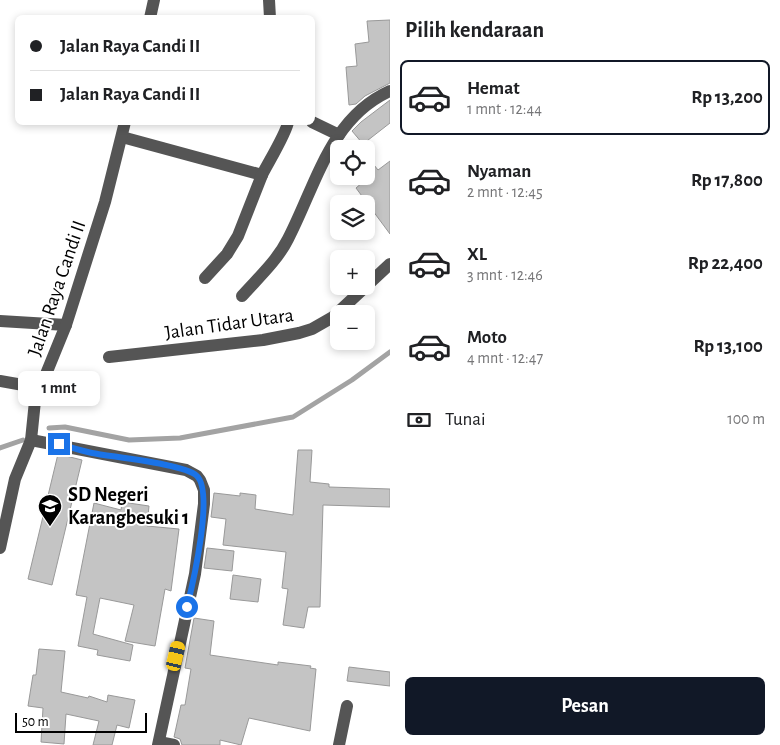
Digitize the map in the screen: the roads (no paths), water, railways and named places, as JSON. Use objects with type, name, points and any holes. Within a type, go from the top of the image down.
[{"type":"street","points":[[151,15],[154,0]]},
{"type":"street","points":[[269,0],[270,15]]},
{"type":"street","points":[[242,296],[278,255],[287,240],[324,160],[339,135],[364,106],[390,91]]},
{"type":"street","points":[[315,123],[339,135]]},
{"type":"street","name":"Jalan Raya Candi II","points":[[0,548],[14,479],[31,440],[35,402],[66,325],[105,202],[124,125]]},
{"type":"street","points":[[204,278],[228,254],[238,236],[262,175],[279,140],[284,136],[287,125]]},
{"type":"street","points":[[122,137],[262,175]]},
{"type":"street","name":"Jalan Tidar Utara","points":[[109,357],[262,340],[306,331],[333,317],[390,264]]},
{"type":"street","points":[[0,321],[66,325]]},
{"type":"street","points":[[0,381],[40,388]]},
{"type":"street","points":[[31,440],[186,470],[197,476],[202,485],[204,504],[195,574],[158,743],[174,745]]},
{"type":"street","points":[[339,745],[347,706]]},
{"type":"waterway","points":[[49,428],[65,427],[129,440],[180,438],[293,417],[352,380],[390,352]]},
{"type":"waterway","points":[[0,448],[23,440]]},
{"type":"place","name":"SD Negeri Karangbesuki 1","points":[[50,527]]}]
